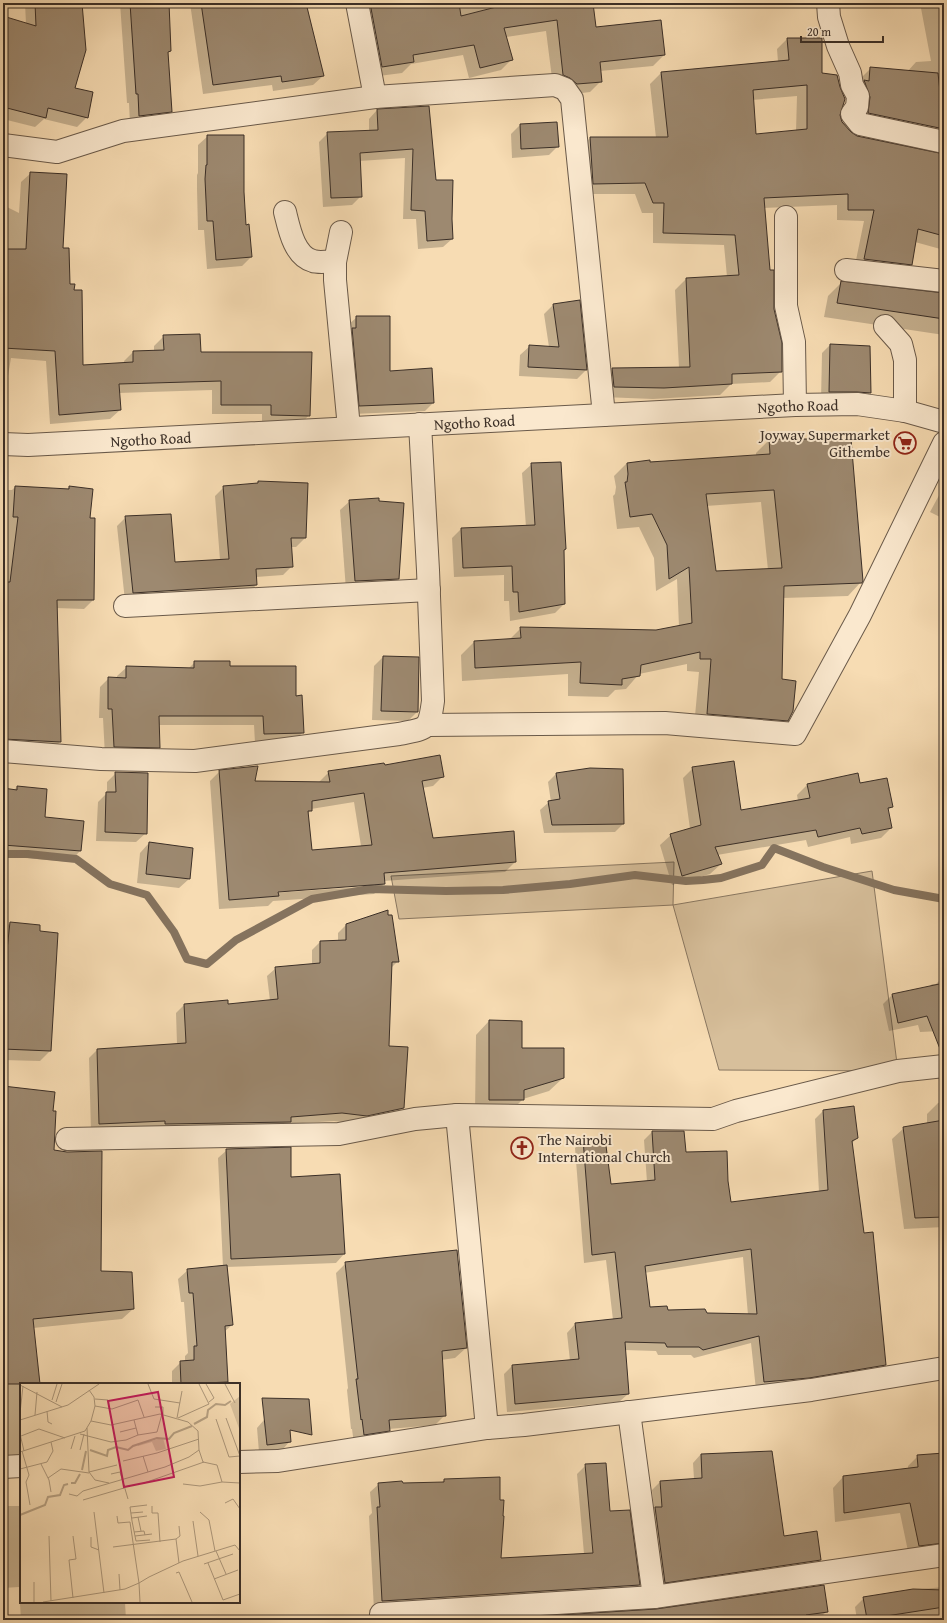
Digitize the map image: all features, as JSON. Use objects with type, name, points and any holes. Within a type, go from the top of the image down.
[{"type":"street","points":[[357,3],[375,96]]},
{"type":"street","points":[[828,3],[831,24],[838,46],[850,73],[852,85],[858,96],[856,107],[852,114],[860,124],[944,142]]},
{"type":"street","points":[[3,145],[57,152],[123,130],[375,96],[554,85],[565,89],[572,99],[604,415]]},
{"type":"street","points":[[285,212],[296,247],[304,257],[313,261],[335,262]]},
{"type":"street","points":[[786,217],[786,306],[794,342],[795,404]]},
{"type":"street","points":[[340,232],[335,262],[335,280],[349,428]]},
{"type":"street","points":[[846,270],[944,280]]},
{"type":"street","points":[[885,326],[901,344],[905,360],[905,410]]},
{"type":"street","name":"Ngotho Road","points":[[3,444],[28,445],[795,404],[857,404],[905,410],[944,422]]},
{"type":"street","points":[[420,424],[429,590],[433,701],[428,725]]},
{"type":"street","points":[[3,751],[101,759],[195,761],[399,734],[422,729],[428,725],[665,723],[795,734],[860,615],[944,443]]},
{"type":"street","points":[[125,606],[429,590]]},
{"type":"street","points":[[67,1139],[339,1134],[415,1119],[457,1115],[713,1119],[736,1110],[898,1071],[944,1066]]},
{"type":"street","points":[[457,1115],[487,1428]]},
{"type":"street","points":[[240,1462],[278,1461],[487,1428],[811,1390],[944,1368]]},
{"type":"street","points":[[629,1412],[654,1597]]},
{"type":"street","points":[[3,1467],[20,1466]]},
{"type":"street","points":[[381,1614],[654,1597],[944,1555]]},
{"type":"shaded area","points":[[674,862],[673,905],[399,919],[391,876]]},
{"type":"shaded area","points":[[872,871],[898,1071],[719,1070],[673,905]]},
{"type":"building","points":[[35,3],[82,3],[86,50],[75,88],[93,92],[88,118],[48,108],[46,118],[3,107],[3,16],[36,26]]},
{"type":"building","points":[[130,3],[169,3],[171,51],[168,52],[172,112],[139,116],[138,94],[136,94]]},
{"type":"building","points":[[201,3],[306,3],[324,76],[282,82],[281,76],[213,85]]},
{"type":"building","points":[[370,3],[459,3],[461,16],[512,3],[593,3],[596,27],[661,20],[665,55],[600,62],[602,82],[577,84],[570,78],[563,75],[557,20],[504,28],[513,60],[480,68],[474,45],[413,55],[414,62],[382,67]]},
{"type":"building","points":[[787,38],[822,38],[822,73],[837,75],[845,99],[840,115],[842,122],[851,132],[857,136],[944,154],[944,236],[918,229],[912,265],[864,259],[874,210],[848,210],[848,194],[764,198],[770,270],[774,270],[774,309],[782,343],[782,372],[732,374],[732,384],[664,388],[614,387],[612,368],[690,367],[686,278],[739,275],[735,235],[663,233],[664,203],[653,203],[645,183],[593,184],[590,137],[668,137],[661,72],[789,60]],"holes":[[[807,85],[807,129],[756,134],[753,90]]]},
{"type":"building","points":[[870,67],[938,73],[944,129],[868,113],[870,97],[864,80],[869,81]]},
{"type":"building","points":[[429,106],[436,180],[453,180],[453,239],[427,241],[425,211],[411,210],[413,149],[360,153],[362,197],[331,198],[327,132],[378,130],[377,109]]},
{"type":"building","points":[[557,122],[559,147],[521,149],[520,124]]},
{"type":"building","points":[[207,135],[244,135],[244,192],[246,225],[249,224],[252,257],[216,260],[213,221],[207,221],[205,179],[207,165]]},
{"type":"building","points":[[30,172],[67,174],[63,248],[69,248],[70,284],[75,284],[74,290],[82,290],[83,365],[133,362],[133,351],[164,350],[163,335],[200,334],[201,352],[312,352],[310,416],[271,415],[271,405],[221,405],[221,381],[119,384],[121,410],[59,415],[55,351],[3,348],[3,249],[26,249]]},
{"type":"building","points":[[841,281],[944,293],[944,319],[837,303]]},
{"type":"building","points":[[580,300],[587,370],[528,367],[529,345],[559,347],[553,304]]},
{"type":"building","points":[[356,316],[390,316],[390,371],[432,368],[434,403],[359,406],[352,328],[356,328]]},
{"type":"building","points":[[830,344],[870,346],[871,393],[829,392]]},
{"type":"building","points":[[769,439],[851,439],[863,581],[862,583],[784,586],[782,679],[796,681],[793,711],[788,721],[707,714],[711,659],[700,659],[700,652],[641,665],[640,676],[622,679],[622,685],[580,683],[581,662],[475,668],[474,641],[521,638],[520,627],[656,630],[692,623],[689,567],[669,579],[667,545],[652,514],[630,517],[625,482],[627,482],[628,474],[627,463],[650,460],[650,462],[770,454]],"holes":[[[774,490],[782,568],[716,571],[706,494]]]},
{"type":"building","points":[[561,462],[566,549],[564,550],[565,604],[519,612],[518,592],[513,592],[512,566],[463,568],[461,528],[535,525],[531,463]]},
{"type":"building","points":[[258,481],[308,483],[306,538],[291,538],[293,567],[256,569],[257,585],[133,593],[125,516],[171,514],[175,562],[229,559],[223,486],[258,483]]},
{"type":"building","points":[[15,486],[69,489],[69,486],[93,489],[90,518],[95,518],[94,600],[57,600],[61,742],[3,739],[3,582],[10,582],[18,517],[13,517]]},
{"type":"building","points":[[379,498],[379,501],[404,503],[399,579],[355,581],[349,500]]},
{"type":"building","points":[[383,656],[419,657],[418,712],[381,711]]},
{"type":"building","points":[[194,661],[230,661],[230,666],[296,666],[296,696],[302,695],[304,733],[264,734],[263,716],[159,716],[160,748],[114,747],[112,709],[108,709],[108,677],[126,678],[126,666],[194,668]]},
{"type":"building","points":[[440,755],[444,777],[422,781],[433,838],[514,831],[516,862],[384,873],[385,884],[278,892],[279,896],[229,900],[219,770],[258,766],[255,781],[330,782],[328,771],[384,763],[385,765]],"holes":[[[364,793],[372,845],[312,850],[308,811],[312,811],[312,801]]]},
{"type":"building","points":[[734,761],[741,810],[810,798],[807,784],[858,773],[860,783],[887,778],[893,807],[888,808],[892,828],[862,834],[860,828],[818,837],[816,830],[715,847],[722,864],[682,876],[670,834],[701,825],[692,767]]},
{"type":"building","points":[[590,768],[623,769],[624,824],[552,825],[548,801],[560,799],[556,773]]},
{"type":"building","points":[[115,772],[148,773],[147,834],[105,832],[106,792],[116,792]]},
{"type":"building","points":[[17,786],[47,789],[45,817],[84,821],[81,851],[3,845],[3,788],[17,790]]},
{"type":"building","points":[[149,842],[193,848],[190,879],[146,874]]},
{"type":"building","points":[[388,910],[388,915],[392,915],[399,962],[392,962],[389,1046],[408,1047],[404,1108],[367,1116],[342,1113],[291,1117],[291,1122],[165,1124],[165,1121],[99,1124],[97,1049],[186,1043],[184,1004],[228,1000],[228,1004],[278,999],[275,967],[320,963],[320,941],[346,940],[346,924]]},
{"type":"building","points":[[10,922],[40,925],[40,931],[58,933],[51,1051],[3,1049],[3,949],[7,950]]},
{"type":"building","points":[[944,983],[944,1054],[942,1054],[927,1016],[898,1023],[892,994]]},
{"type":"building","points":[[489,1020],[522,1021],[522,1048],[564,1048],[564,1078],[524,1090],[524,1100],[489,1100]]},
{"type":"building","points":[[3,1086],[55,1092],[53,1111],[56,1111],[54,1150],[67,1152],[102,1151],[101,1271],[132,1272],[134,1309],[33,1319],[40,1383],[3,1384]]},
{"type":"building","points":[[854,1106],[858,1138],[852,1141],[864,1233],[873,1232],[886,1365],[809,1378],[764,1382],[759,1336],[703,1350],[699,1347],[667,1347],[665,1343],[625,1342],[629,1394],[515,1404],[512,1365],[579,1359],[575,1323],[622,1318],[615,1252],[592,1255],[583,1139],[605,1138],[611,1184],[655,1180],[652,1131],[684,1131],[686,1152],[727,1151],[728,1181],[731,1202],[828,1190],[823,1110]],"holes":[[[751,1249],[757,1314],[707,1313],[705,1309],[668,1310],[667,1306],[650,1307],[645,1266]]]},
{"type":"building","points":[[944,1120],[944,1217],[915,1218],[903,1127]]},
{"type":"building","points":[[291,1147],[291,1177],[340,1174],[345,1254],[231,1259],[226,1149]]},
{"type":"building","points":[[457,1250],[467,1348],[442,1351],[446,1416],[389,1420],[390,1431],[364,1435],[356,1379],[358,1379],[345,1262]]},
{"type":"building","points":[[227,1265],[233,1325],[225,1326],[228,1382],[181,1383],[180,1361],[194,1360],[194,1346],[197,1346],[193,1293],[189,1293],[187,1269]]},
{"type":"building","points":[[262,1398],[309,1399],[312,1435],[290,1430],[291,1442],[267,1445]]},
{"type":"building","points":[[772,1451],[784,1536],[817,1531],[821,1560],[665,1583],[655,1507],[662,1507],[660,1481],[702,1478],[701,1454]]},
{"type":"building","points":[[944,1453],[944,1543],[919,1546],[910,1503],[844,1513],[843,1476],[918,1467],[917,1455]]},
{"type":"building","points":[[606,1463],[610,1511],[630,1510],[640,1585],[382,1601],[377,1507],[380,1507],[378,1483],[402,1481],[403,1483],[444,1482],[444,1479],[500,1477],[500,1500],[504,1500],[501,1558],[593,1553],[585,1464]]},
{"type":"building","points":[[824,1585],[828,1612],[806,1615],[807,1618],[795,1620],[528,1620],[528,1617],[656,1609]]},
{"type":"building","points":[[913,1589],[944,1590],[944,1607],[867,1619],[863,1597]]},
{"type":"waterway","points":[[3,854],[28,854],[76,859],[110,884],[147,895],[174,932],[187,959],[207,964],[236,940],[312,899],[370,889],[446,891],[503,890],[570,884],[635,875],[686,881],[703,880],[721,878],[762,865],[774,848],[823,867],[894,890],[944,899]]},
{"type":"place","name":"Joyway Supermarket Githembe","points":[[905,443]]},
{"type":"place","name":"The Nairobi International Church","points":[[522,1148]]}]
